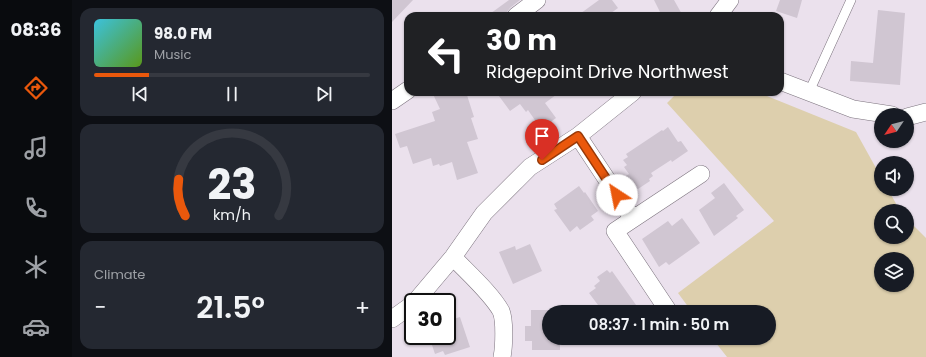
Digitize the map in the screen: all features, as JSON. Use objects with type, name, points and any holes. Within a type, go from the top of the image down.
[{"type":"street","points":[[521,12],[537,0]]},
{"type":"street","points":[[721,12],[730,0]]},
{"type":"street","points":[[784,83],[853,109],[874,112]]},
{"type":"street","points":[[392,101],[404,93]]},
{"type":"street","points":[[423,293],[453,258],[484,214],[530,167],[578,136],[628,96]]},
{"type":"street","points":[[914,115],[926,112]]},
{"type":"street","points":[[578,136],[633,219]]},
{"type":"street","points":[[664,305],[615,231],[701,174]]},
{"type":"street","points":[[453,258],[490,296],[501,312],[504,344],[502,357]]},
{"type":"street","points":[[392,319],[404,310]]},
{"type":"lane","points":[[809,92],[851,0]]},
{"type":"shaded area","points":[[674,96],[767,96],[856,132],[874,164],[874,196],[892,196],[896,204],[874,204],[874,244],[914,244],[914,226],[926,238],[926,357],[727,357],[718,345],[776,345],[776,305],[687,305],[678,293],[774,221],[667,103]]},
{"type":"building","points":[[392,0],[413,0],[392,22]]},
{"type":"building","points":[[509,0],[520,0],[507,12],[492,12]]},
{"type":"building","points":[[599,0],[612,0],[618,8],[612,12],[582,12]]},
{"type":"building","points":[[654,0],[674,0],[681,12],[660,12]]},
{"type":"building","points":[[780,0],[802,0],[797,18],[784,14],[784,12],[776,11]]},
{"type":"building","points":[[878,10],[905,13],[900,85],[850,81],[851,61],[873,63]]},
{"type":"building","points":[[434,96],[467,96],[474,117],[471,118],[478,139],[467,142],[478,173],[457,180],[452,162],[440,166],[439,164],[433,166],[431,158],[413,164],[407,146],[400,148],[395,134],[435,121],[432,112],[440,109]]},
{"type":"building","points":[[499,96],[555,96],[545,103],[556,118],[541,129],[528,110],[526,112],[520,104],[510,111]]},
{"type":"building","points":[[668,127],[678,142],[681,141],[688,151],[672,162],[671,160],[651,173],[653,176],[649,179],[650,181],[638,189],[635,185],[633,186],[626,176],[629,174],[624,167],[627,165],[623,160],[628,157],[626,154]]},
{"type":"building","points":[[724,183],[744,210],[736,216],[738,218],[714,236],[699,210],[715,198],[711,193]]},
{"type":"building","points":[[579,186],[598,211],[591,216],[594,220],[580,230],[577,226],[570,232],[554,210],[557,209],[554,204]]},
{"type":"building","points":[[682,218],[700,243],[669,265],[666,262],[659,267],[642,239],[668,221],[672,226]]},
{"type":"building","points":[[530,244],[542,271],[513,284],[499,252],[515,246],[516,250]]},
{"type":"building","points":[[607,270],[610,273],[612,271],[636,305],[598,305],[589,293],[596,288],[594,286],[600,281],[597,277]]},
{"type":"building","points":[[531,310],[542,310],[542,345],[560,345],[560,350],[532,350],[532,341],[525,341],[525,326],[531,326]]},
{"type":"building","points":[[460,317],[470,347],[445,355],[443,351],[435,354],[432,345],[456,345],[456,318]]},
{"type":"route","points":[[542,160],[578,136],[617,195]]}]
